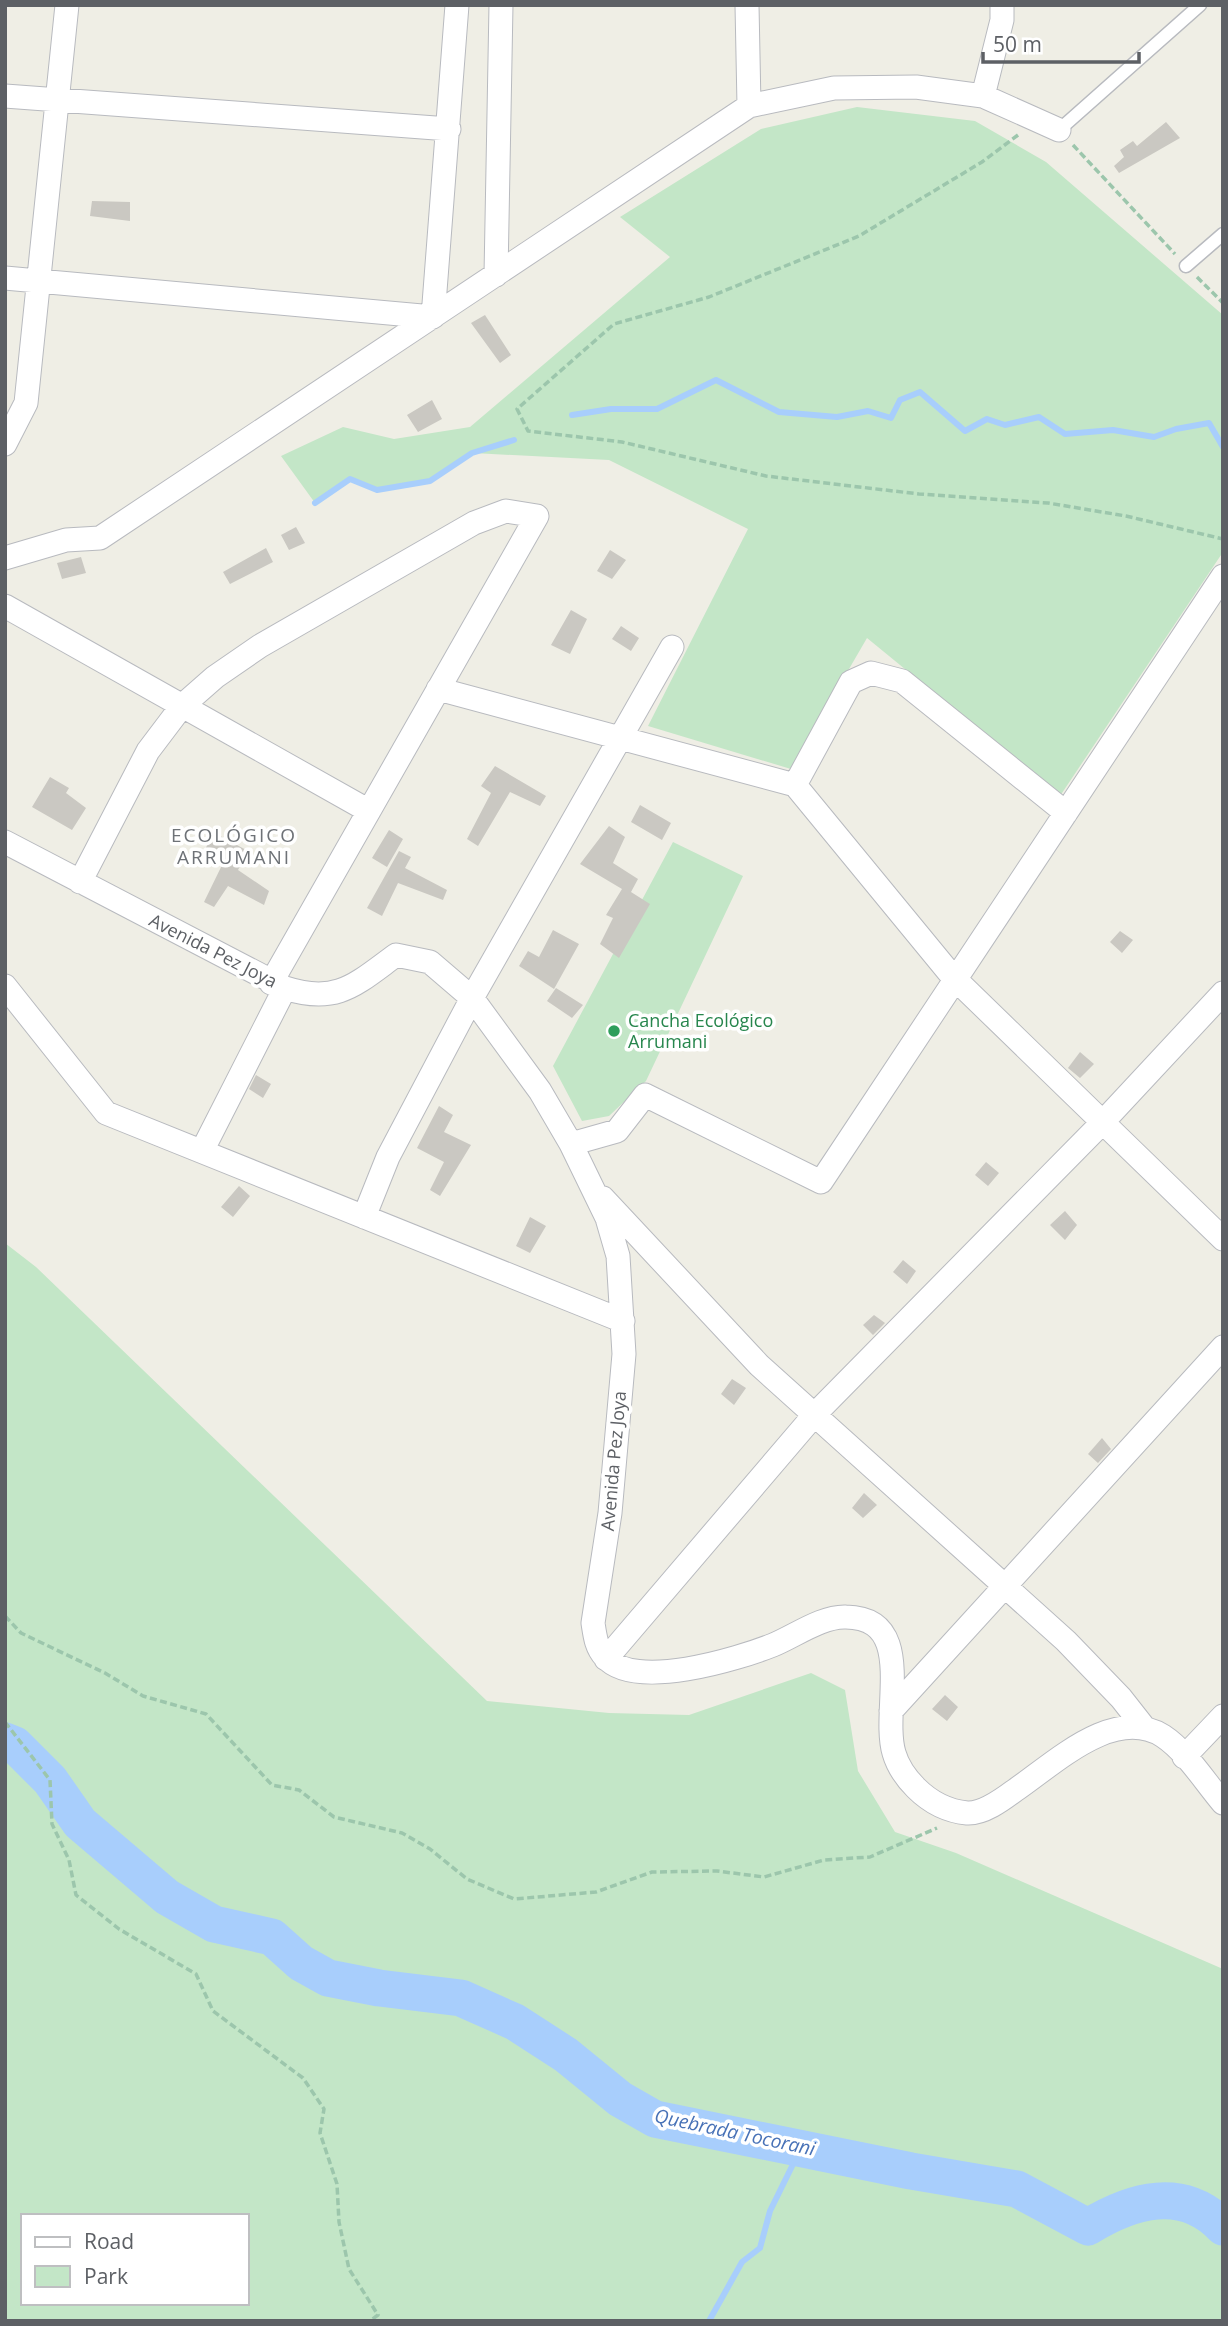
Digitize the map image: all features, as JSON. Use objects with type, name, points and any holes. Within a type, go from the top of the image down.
[{"type":"street","points":[[5,444],[26,403],[67,5]]},
{"type":"street","points":[[433,317],[457,5]]},
{"type":"street","points":[[496,275],[501,5]]},
{"type":"street","points":[[747,5],[749,106]]},
{"type":"street","points":[[983,96],[1002,20],[1002,5]]},
{"type":"street","points":[[5,558],[66,540],[100,538],[749,106],[834,88],[916,87],[983,96],[1048,125]]},
{"type":"street","points":[[5,96],[449,129]]},
{"type":"street","points":[[5,278],[433,317]]},
{"type":"street","points":[[80,882],[148,751],[182,706],[215,677],[260,646],[474,523],[506,511],[537,516],[369,811],[278,986],[202,1152]]},
{"type":"street","points":[[571,1144],[617,1131],[645,1096],[821,1182],[1223,576]]},
{"type":"street","points":[[5,606],[369,811]]},
{"type":"street","points":[[364,1217],[388,1157],[472,998],[672,647]]},
{"type":"street","points":[[795,785],[852,682],[872,673],[902,681],[1066,813]]},
{"type":"street","points":[[438,689],[795,785],[956,979],[1101,1124],[1223,1239]]},
{"type":"street","name":"Avenida Pez Joya","points":[[5,842],[278,986],[304,994],[345,992],[396,955],[430,962],[472,998],[540,1091],[571,1144],[593,1186],[618,1256],[624,1354],[610,1513],[593,1623],[595,1641],[606,1659]]},
{"type":"street","points":[[5,986],[106,1113],[623,1321]]},
{"type":"street","points":[[1143,1726],[1124,1726],[1091,1740],[997,1803],[970,1814],[943,1808],[923,1796],[904,1777],[894,1752],[891,1711],[892,1656],[887,1636],[872,1622],[845,1616],[820,1623],[730,1661],[687,1670],[652,1672],[622,1667],[606,1659],[816,1413],[1101,1124],[1223,993]]},
{"type":"street","points":[[593,1186],[759,1366],[816,1413],[1066,1642],[1121,1698],[1143,1726],[1165,1737],[1223,1803]]},
{"type":"street","points":[[891,1711],[1223,1347]]},
{"type":"street","points":[[1184,1757],[1223,1716]]},
{"type":"lane","points":[[1048,125],[1200,5]]},
{"type":"lane","points":[[1186,266],[1223,234]]},
{"type":"path","points":[[1223,303],[1048,125],[859,236],[709,297],[614,324],[517,409],[528,431],[622,442],[766,476],[919,494],[1048,503],[1126,516],[1223,539]]},
{"type":"path","points":[[5,1616],[21,1633],[105,1673],[143,1696],[206,1714],[272,1785],[299,1790],[334,1817],[402,1833],[430,1849],[467,1880],[514,1899],[596,1892],[652,1872],[717,1871],[764,1877],[824,1860],[870,1857],[970,1814]]},
{"type":"path","points":[[5,1722],[50,1780],[52,1824],[69,1860],[76,1895],[119,1929],[196,1974],[214,2011],[303,2078],[324,2109],[320,2133],[337,2184],[339,2222],[349,2269],[377,2315],[370,2321]]},
{"type":"green space","points":[[857,107],[975,121],[1046,162],[1223,315],[1223,552],[1060,796],[867,638],[791,769],[648,726],[748,529],[609,460],[473,453],[430,481],[377,490],[350,479],[315,503],[281,456],[343,427],[394,439],[470,427],[670,257],[620,217],[761,129]]},
{"type":"green space","points":[[673,842],[743,876],[646,1081],[609,1116],[582,1121],[553,1066]]},
{"type":"green space","points":[[5,1243],[36,1267],[487,1701],[609,1713],[689,1715],[811,1673],[845,1690],[858,1771],[895,1832],[956,1853],[1223,1969],[1223,2321],[5,2321]]},
{"type":"building","points":[[1166,122],[1180,138],[1119,173],[1114,166],[1124,157],[1120,150],[1133,141],[1137,146]]},
{"type":"building","points":[[92,201],[130,202],[130,221],[90,216]]},
{"type":"building","points":[[485,315],[511,355],[500,363],[471,323]]},
{"type":"building","points":[[432,400],[442,419],[418,432],[407,415]]},
{"type":"building","points":[[296,527],[305,543],[289,550],[281,535]]},
{"type":"building","points":[[266,548],[273,562],[230,584],[223,572]]},
{"type":"building","points":[[610,550],[626,560],[612,579],[597,571]]},
{"type":"building","points":[[81,557],[86,573],[62,579],[57,563]]},
{"type":"building","points":[[571,610],[587,619],[570,654],[551,645]]},
{"type":"building","points":[[621,626],[639,638],[631,651],[612,639]]},
{"type":"building","points":[[495,766],[546,796],[540,806],[510,792],[478,846],[467,839],[491,793],[481,786]]},
{"type":"building","points":[[50,777],[69,788],[66,793],[86,808],[72,830],[32,807]]},
{"type":"building","points":[[640,805],[671,823],[662,840],[631,822]]},
{"type":"building","points":[[609,826],[625,837],[613,863],[638,879],[631,892],[650,904],[619,958],[600,944],[613,918],[606,915],[622,889],[580,864]]},
{"type":"building","points":[[389,830],[403,839],[387,867],[372,858]]},
{"type":"building","points":[[213,832],[248,851],[238,870],[269,891],[264,905],[228,886],[214,907],[204,902],[224,861],[205,850]]},
{"type":"building","points":[[399,851],[411,857],[405,868],[447,890],[443,900],[398,883],[382,916],[367,908]]},
{"type":"building","points":[[553,930],[579,944],[554,989],[519,966],[528,951],[539,957]]},
{"type":"building","points":[[1120,931],[1133,940],[1122,953],[1110,942]]},
{"type":"building","points":[[556,988],[583,1005],[572,1018],[547,1001]]},
{"type":"building","points":[[1080,1052],[1094,1064],[1080,1078],[1068,1068]]},
{"type":"building","points":[[256,1075],[271,1084],[263,1098],[249,1089]]},
{"type":"building","points":[[439,1106],[453,1115],[444,1132],[471,1145],[440,1196],[430,1190],[444,1162],[417,1148]]},
{"type":"building","points":[[986,1162],[999,1173],[988,1186],[975,1175]]},
{"type":"building","points":[[239,1186],[250,1196],[233,1217],[221,1207]]},
{"type":"building","points":[[1065,1211],[1077,1225],[1065,1240],[1050,1225]]},
{"type":"building","points":[[530,1217],[546,1226],[530,1253],[516,1246]]},
{"type":"building","points":[[903,1260],[916,1271],[907,1284],[893,1272]]},
{"type":"building","points":[[874,1315],[885,1323],[873,1335],[863,1325]]},
{"type":"building","points":[[732,1379],[746,1388],[734,1405],[721,1394]]},
{"type":"building","points":[[1102,1438],[1111,1449],[1098,1463],[1088,1454]]},
{"type":"building","points":[[864,1493],[877,1505],[863,1518],[852,1508]]},
{"type":"building","points":[[945,1695],[958,1707],[947,1721],[932,1709]]},
{"type":"waterway","points":[[572,415],[611,409],[657,409],[716,380],[779,412],[837,417],[868,411],[891,418],[900,400],[920,392],[965,431],[987,419],[1005,425],[1039,417],[1065,434],[1113,430],[1154,437],[1176,429],[1209,423],[1223,447]]},
{"type":"waterway","points":[[315,503],[350,479],[377,490],[430,481],[472,453],[514,440]]},
{"type":"waterway","name":"Quebrada Tocorani","points":[[5,1741],[15,1745],[50,1780],[80,1823],[167,1897],[214,1924],[272,1937],[301,1963],[328,1978],[379,1988],[461,1998],[515,2022],[566,2055],[620,2099],[655,2119],[911,2171],[1017,2189],[1088,2227],[1122,2210],[1157,2201],[1191,2205],[1208,2214],[1223,2227]]},
{"type":"waterway","points":[[709,2321],[742,2262],[760,2248],[770,2211],[801,2148]]},
{"type":"place","name":"Cancha Ecológico Arrumani","points":[[614,1031]]},
{"type":"district","name":"ECOLÓGICO ARRUMANI","points":[[234,846]]}]
